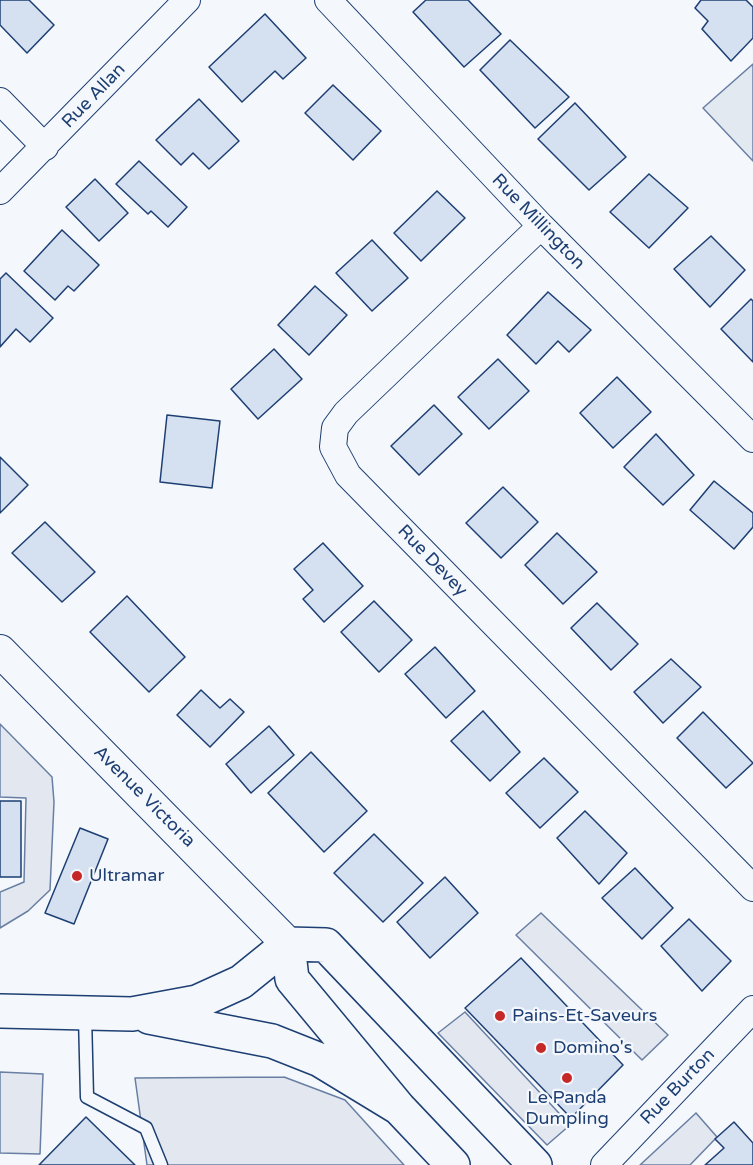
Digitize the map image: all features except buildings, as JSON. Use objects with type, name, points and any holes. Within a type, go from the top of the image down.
[{"type":"main road","points":[[132,1014],[197,1002],[241,982],[288,944],[326,945],[535,1165]]},
{"type":"main road","points":[[288,944],[292,979],[399,1108],[453,1165]]},
{"type":"main road","points":[[0,1011],[132,1014],[273,1041],[320,1060],[399,1108]]},
{"type":"street","name":"Rue Allan","points":[[0,191],[187,0]]},
{"type":"street","name":"Rue Millington","points":[[328,0],[541,226],[753,439]]},
{"type":"street","points":[[0,101],[45,147]]},
{"type":"street","name":"Rue Devey","points":[[541,226],[346,413],[335,428],[333,447],[348,475],[753,888]]},
{"type":"street","name":"Avenue Victoria","points":[[0,651],[288,944]]},
{"type":"street","name":"Rue Burton","points":[[604,1165],[753,1009]]},
{"type":"lane","points":[[84,1013],[87,1096],[146,1128],[161,1165]]},
{"type":"shaded area","points":[[753,64],[753,161],[703,108]]},
{"type":"shaded area","points":[[0,724],[52,777],[54,802],[50,890],[28,911],[0,928],[0,892],[24,882],[26,798],[0,797]]},
{"type":"shaded area","points":[[541,913],[668,1035],[642,1060],[516,935]]},
{"type":"shaded area","points":[[465,1012],[570,1125],[547,1145],[438,1033]]},
{"type":"shaded area","points":[[0,1072],[43,1074],[40,1154],[0,1153]]},
{"type":"shaded area","points":[[284,1077],[345,1100],[404,1165],[147,1165],[135,1078]]},
{"type":"shaded area","points":[[696,1113],[717,1137],[690,1165],[640,1165]]},
{"type":"place","name":"Ultramar","points":[[77,876]]},
{"type":"place","name":"Pains-Et-Saveurs","points":[[500,1016]]},
{"type":"place","name":"Domino's","points":[[541,1048]]},
{"type":"place","name":"Le Panda Dumpling","points":[[567,1078]]}]
